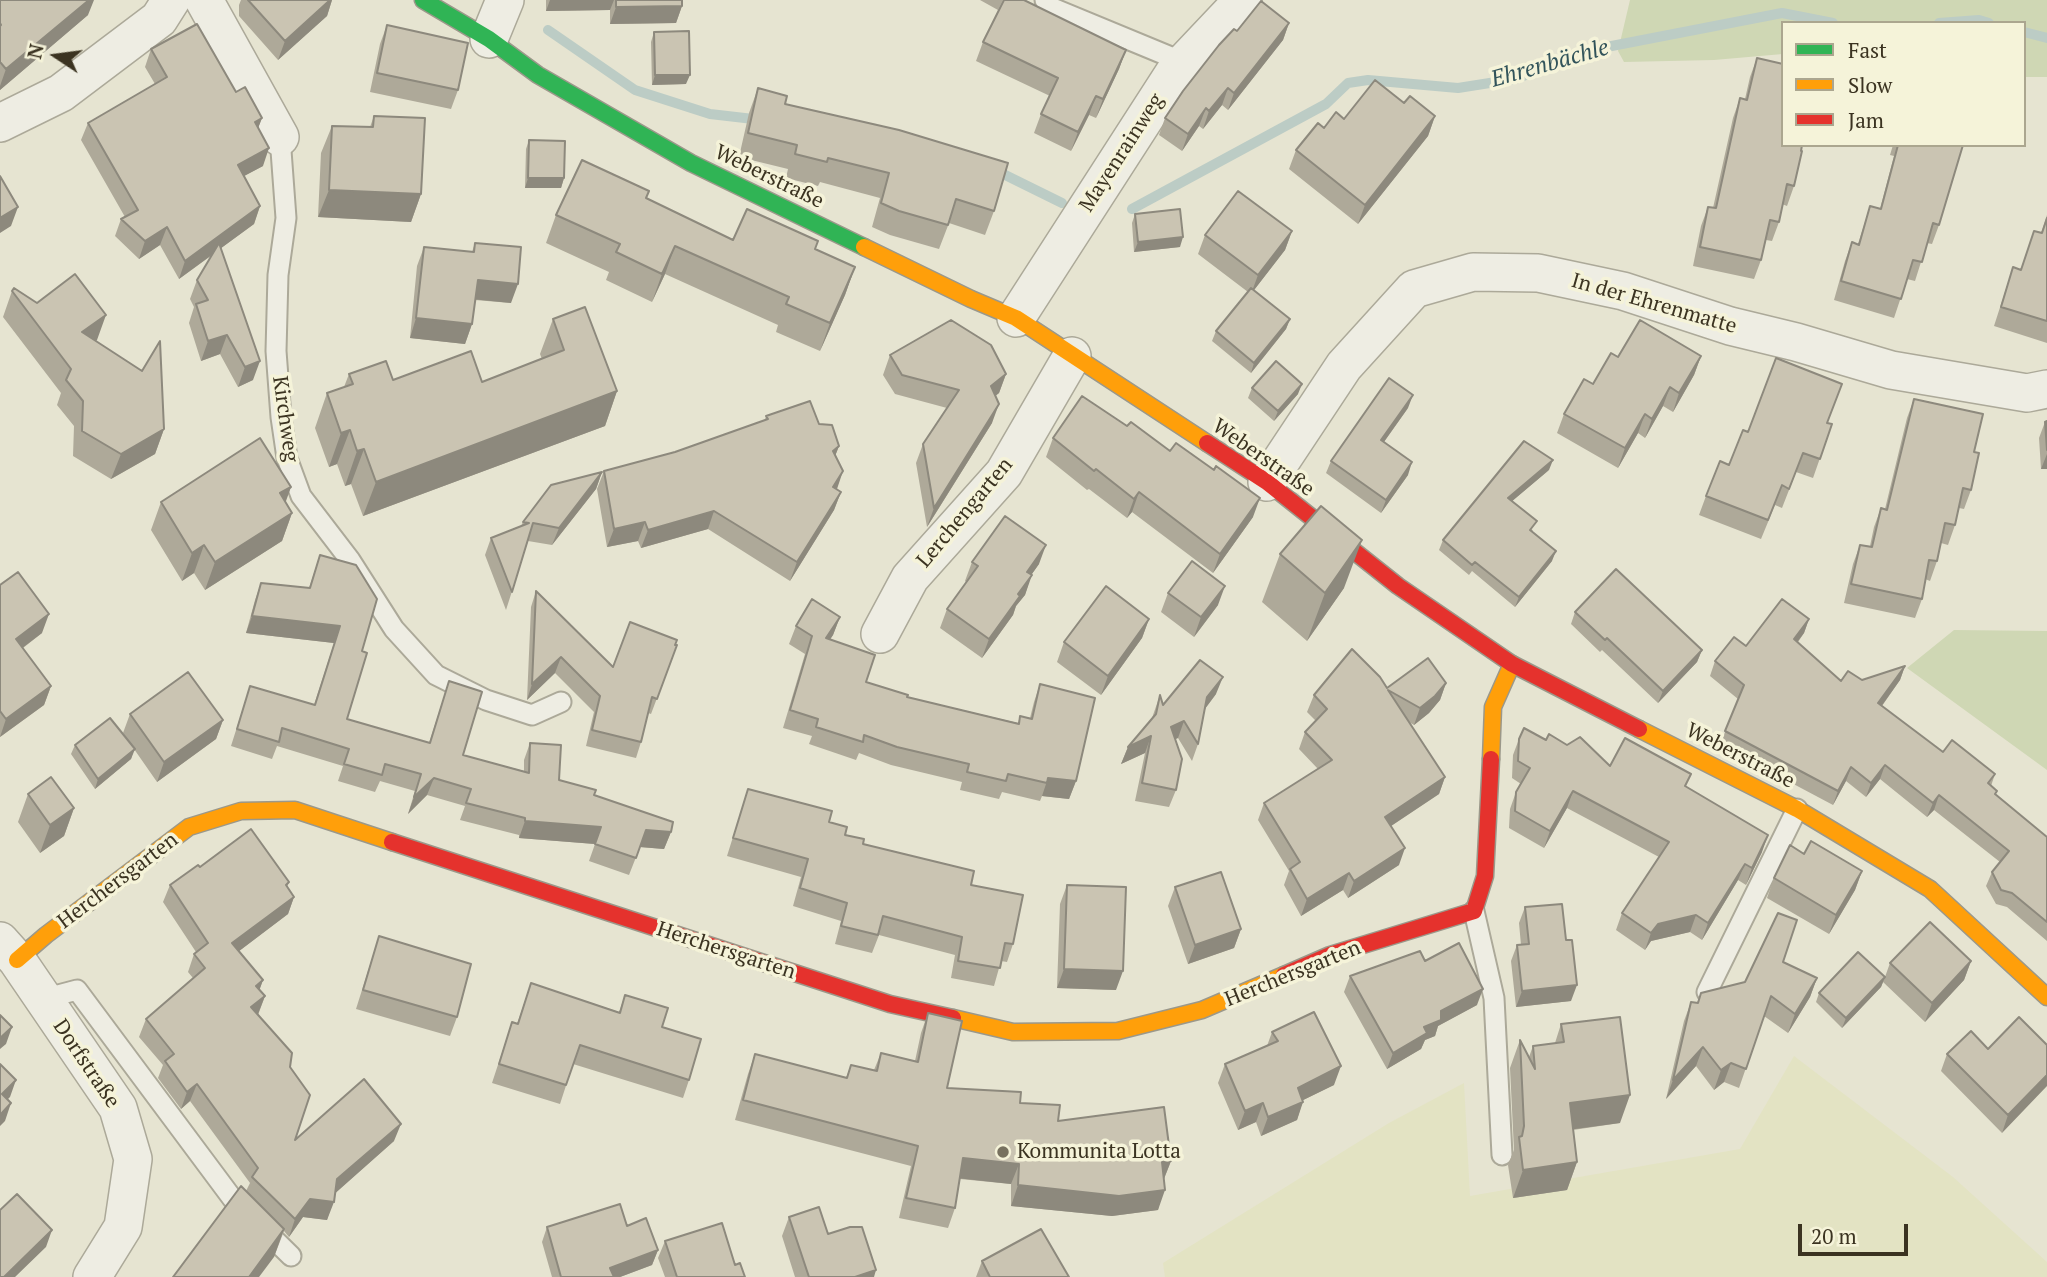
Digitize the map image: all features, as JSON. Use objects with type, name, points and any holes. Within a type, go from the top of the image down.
[{"type":"street","points":[[0,123],[61,93],[159,19],[171,0]]},
{"type":"street","name":"Kirchweg","points":[[204,0],[279,137]]},
{"type":"street","name":"Weberstraße","points":[[424,0],[489,39],[538,75],[691,163],[971,299],[1016,318],[1267,482],[1398,586],[1512,664],[1797,809],[1930,890],[2047,997]]},
{"type":"street","points":[[489,39],[505,0]]},
{"type":"street","name":"Mayenrainweg","points":[[1016,318],[1160,94],[1184,62],[1243,0]]},
{"type":"street","name":"In der Ehrenmatte","points":[[1267,482],[1344,366],[1414,289],[1473,272],[1538,274],[1623,291],[1730,326],[1891,370],[2027,393],[2047,388]]},
{"type":"street","name":"Lerchengarten","points":[[880,634],[910,578],[1004,473],[1072,356]]},
{"type":"street","points":[[1474,911],[1485,876],[1493,707],[1512,664]]},
{"type":"street","name":"Herchersgarten","points":[[8,950],[46,935],[189,827],[241,811],[295,810],[890,1004],[1013,1032],[1118,1031],[1202,1010],[1330,955],[1474,911]]},
{"type":"street","name":"Dorfstraße","points":[[8,950],[118,1108],[133,1159],[123,1227],[92,1277]]},
{"type":"lane","points":[[1045,0],[1050,7],[1184,62]]},
{"type":"lane","name":"Kirchweg","points":[[279,137],[286,218],[278,275],[276,351],[287,457],[301,496],[351,560],[394,629],[436,675],[486,699],[531,715],[561,702]]},
{"type":"lane","points":[[1707,992],[1797,809]]},
{"type":"lane","points":[[1474,911],[1494,998],[1502,1155]]},
{"type":"lane","points":[[43,999],[77,990],[232,1198],[291,1256]]},
{"type":"green space","points":[[1630,0],[2047,0],[2047,77],[2026,77],[2026,21],[1781,21],[1781,54],[1714,60],[1624,62],[1618,51]]},
{"type":"green space","points":[[1954,630],[2047,631],[2047,770],[1907,668]]},
{"type":"green space","points":[[1794,1056],[1953,1177],[2047,1262],[2047,1277],[1165,1277],[1163,1263],[1389,1123],[1464,1083],[1470,1196],[1740,1149]]},
{"type":"building","points":[[0,0],[89,0],[6,69],[0,62]]},
{"type":"building","points":[[248,0],[330,0],[285,41]]},
{"type":"building","points":[[616,0],[682,0],[682,6],[616,7]]},
{"type":"building","points":[[1004,0],[1024,0],[1126,50],[1103,99],[1096,96],[1078,132],[1041,114],[1058,78],[983,42]]},
{"type":"building","points":[[1261,1],[1289,23],[1234,93],[1228,88],[1209,111],[1206,108],[1188,134],[1165,118],[1219,45],[1234,29],[1237,31]]},
{"type":"building","points":[[197,24],[236,92],[245,87],[262,118],[255,122],[269,148],[238,165],[260,206],[185,261],[167,227],[145,241],[121,219],[138,210],[88,123],[167,77],[151,49]]},
{"type":"building","points":[[387,25],[468,43],[458,90],[377,73]]},
{"type":"building","points":[[689,31],[690,75],[655,75],[654,32]]},
{"type":"building","points":[[1757,58],[1781,64],[1781,147],[1802,147],[1794,186],[1787,184],[1779,222],[1770,220],[1761,260],[1700,247],[1708,207],[1716,208],[1740,98],[1747,100]]},
{"type":"building","points":[[1375,80],[1404,103],[1410,96],[1435,116],[1365,205],[1296,150],[1318,123],[1324,128],[1336,112],[1344,119]]},
{"type":"building","points":[[758,88],[787,96],[785,104],[899,130],[1008,163],[994,211],[956,199],[948,225],[881,203],[889,173],[828,158],[827,162],[795,154],[797,145],[748,133]]},
{"type":"building","points":[[374,116],[425,118],[421,194],[329,190],[332,126],[373,127]]},
{"type":"building","points":[[529,140],[565,141],[564,178],[528,178]]},
{"type":"building","points":[[1897,147],[1962,147],[1939,225],[1933,223],[1922,262],[1913,260],[1901,299],[1841,281],[1852,242],[1859,245],[1870,206],[1881,209]]},
{"type":"building","points":[[582,160],[649,191],[646,198],[733,240],[747,209],[818,241],[815,249],[855,267],[830,323],[786,304],[789,297],[675,246],[662,274],[616,252],[620,244],[556,215]]},
{"type":"building","points":[[0,176],[18,207],[0,218]]},
{"type":"building","points":[[1238,191],[1292,231],[1258,275],[1205,235]]},
{"type":"building","points":[[1180,209],[1183,237],[1138,242],[1135,214]]},
{"type":"building","points":[[2047,218],[2047,321],[2001,307],[2013,267],[2021,270],[2034,231],[2042,233]]},
{"type":"building","points":[[219,243],[260,361],[245,367],[227,335],[208,341],[196,304],[208,300],[197,280]]},
{"type":"building","points":[[475,243],[521,247],[518,284],[478,280],[472,324],[416,318],[424,247],[474,252]]},
{"type":"building","points":[[75,274],[106,315],[82,332],[142,371],[160,341],[164,429],[121,454],[82,431],[83,401],[66,380],[71,369],[12,291],[14,288],[37,303]]},
{"type":"building","points":[[1251,288],[1290,319],[1254,363],[1216,331]]},
{"type":"building","points":[[585,307],[617,391],[376,482],[364,449],[357,451],[350,430],[341,433],[327,393],[353,384],[349,374],[386,361],[393,380],[471,351],[482,382],[564,350],[553,319]]},
{"type":"building","points":[[951,320],[991,345],[1006,374],[991,386],[999,404],[934,508],[923,444],[959,390],[902,375],[890,355]]},
{"type":"building","points":[[1640,320],[1701,356],[1679,393],[1670,387],[1652,419],[1645,414],[1625,448],[1564,414],[1584,379],[1593,384],[1611,353],[1618,357]]},
{"type":"building","points":[[1776,358],[1842,384],[1827,423],[1832,424],[1820,459],[1803,453],[1789,489],[1782,485],[1768,520],[1706,496],[1720,461],[1729,465],[1743,430],[1748,432]]},
{"type":"building","points":[[1276,361],[1302,384],[1278,411],[1252,388]]},
{"type":"building","points":[[1389,378],[1413,395],[1381,440],[1412,462],[1386,500],[1331,461]]},
{"type":"building","points":[[1082,396],[1127,426],[1131,422],[1170,451],[1176,443],[1214,470],[1216,466],[1260,498],[1220,554],[1139,492],[1134,499],[1053,438]]},
{"type":"building","points":[[1914,399],[1983,414],[1974,452],[1979,453],[1971,490],[1963,488],[1955,525],[1945,523],[1937,561],[1929,560],[1922,599],[1851,584],[1860,545],[1872,547],[1881,508],[1887,510]]},
{"type":"building","points":[[810,401],[819,424],[832,425],[839,446],[833,451],[843,471],[833,487],[841,492],[797,562],[714,511],[648,530],[645,522],[614,529],[604,471],[675,452]]},
{"type":"building","points":[[260,438],[291,487],[280,493],[292,513],[215,562],[204,545],[192,553],[161,502]]},
{"type":"building","points":[[1524,441],[1553,460],[1508,498],[1537,521],[1530,530],[1556,551],[1519,597],[1475,562],[1472,565],[1443,540]]},
{"type":"building","points":[[602,472],[559,528],[533,523],[512,592],[491,538],[529,523],[523,522],[551,485]]},
{"type":"building","points":[[1321,506],[1362,540],[1325,593],[1280,554]]},
{"type":"building","points":[[1005,516],[1046,545],[1027,572],[1032,575],[1018,594],[1020,596],[989,639],[947,609],[978,566],[972,562]]},
{"type":"building","points":[[320,555],[356,565],[377,599],[362,651],[367,653],[347,719],[430,743],[449,681],[480,691],[482,692],[463,755],[529,773],[530,743],[561,745],[559,780],[596,790],[594,795],[673,822],[671,832],[646,830],[636,858],[595,844],[601,827],[525,821],[525,818],[466,803],[471,789],[434,778],[414,797],[421,774],[385,764],[382,775],[344,764],[349,749],[282,728],[279,742],[237,729],[250,686],[315,705],[340,626],[252,616],[261,583],[310,588]]},
{"type":"building","points":[[1192,561],[1225,586],[1201,617],[1168,593]]},
{"type":"building","points":[[1616,569],[1702,650],[1663,691],[1575,612]]},
{"type":"building","points":[[18,572],[49,614],[16,639],[51,686],[6,719],[0,711],[0,585]]},
{"type":"building","points":[[1106,586],[1149,619],[1108,676],[1064,642]]},
{"type":"building","points":[[536,591],[613,667],[630,622],[677,640],[657,699],[652,697],[641,742],[592,730],[600,696],[561,657],[532,684]]},
{"type":"building","points":[[812,599],[840,617],[826,638],[875,655],[866,682],[908,695],[907,697],[1019,724],[1020,716],[1032,719],[1040,684],[1095,698],[1076,781],[1048,778],[1047,783],[1008,774],[1006,781],[967,772],[969,764],[897,747],[864,735],[863,742],[816,727],[818,719],[790,710],[812,636],[796,626]]},
{"type":"building","points":[[1782,599],[1809,619],[1794,639],[1841,681],[1848,671],[1862,680],[1905,666],[1878,703],[1943,752],[1952,740],[1995,774],[1988,783],[1997,791],[1995,794],[2047,837],[2047,922],[2012,893],[2001,890],[1992,872],[2009,851],[1939,795],[1933,803],[1885,765],[1871,783],[1851,767],[1838,791],[1725,731],[1744,685],[1715,661],[1734,637],[1746,646]]},
{"type":"building","points":[[1352,649],[1380,677],[1387,688],[1428,658],[1446,683],[1420,708],[1388,690],[1445,777],[1385,817],[1405,848],[1354,881],[1349,873],[1307,899],[1290,869],[1300,862],[1264,803],[1332,760],[1305,732],[1327,709],[1314,695]]},
{"type":"building","points":[[1200,660],[1223,677],[1207,697],[1198,744],[1184,721],[1171,727],[1182,759],[1176,790],[1142,783],[1151,736],[1128,747],[1156,714],[1160,695],[1163,705]]},
{"type":"building","points":[[188,672],[223,720],[164,762],[130,714]]},
{"type":"building","points":[[110,718],[135,749],[98,779],[75,745]]},
{"type":"building","points":[[1524,728],[1546,740],[1549,734],[1567,745],[1580,737],[1610,766],[1625,738],[1691,774],[1685,786],[1768,835],[1752,868],[1745,864],[1708,923],[1696,915],[1658,924],[1651,933],[1622,913],[1669,842],[1573,791],[1550,831],[1515,811],[1516,792],[1530,768],[1518,761],[1519,739]]},
{"type":"building","points":[[51,777],[74,808],[50,825],[28,794]]},
{"type":"building","points":[[748,789],[832,811],[829,822],[847,827],[845,835],[864,839],[863,844],[974,871],[971,885],[1023,895],[1013,944],[1005,943],[1000,968],[958,961],[962,937],[883,916],[878,935],[841,926],[847,903],[800,888],[808,859],[733,838]]},
{"type":"building","points":[[251,829],[289,882],[286,885],[294,897],[232,943],[263,980],[256,986],[265,996],[251,1007],[292,1053],[290,1067],[310,1095],[295,1140],[364,1079],[401,1124],[337,1179],[334,1202],[310,1199],[295,1219],[252,1177],[258,1168],[197,1084],[187,1092],[165,1061],[174,1054],[146,1019],[205,968],[194,954],[208,943],[170,885],[198,865],[200,867]]},
{"type":"building","points":[[1811,841],[1862,871],[1836,915],[1774,878],[1790,845],[1804,854]]},
{"type":"building","points":[[1221,872],[1241,929],[1195,945],[1175,887]]},
{"type":"building","points":[[1067,885],[1126,887],[1123,971],[1064,969]]},
{"type":"building","points":[[1562,904],[1566,940],[1572,940],[1577,985],[1522,991],[1517,945],[1529,944],[1525,907]]},
{"type":"building","points":[[1778,913],[1797,920],[1783,962],[1817,978],[1795,1014],[1771,996],[1746,1069],[1731,1063],[1721,1070],[1703,1047],[1673,1080],[1691,1002],[1698,1003],[1701,993],[1745,982]]},
{"type":"building","points":[[1930,922],[1971,961],[1932,1003],[1890,963]]},
{"type":"building","points":[[379,936],[471,964],[457,1017],[363,990]]},
{"type":"building","points":[[1459,943],[1483,989],[1441,1011],[1441,1020],[1424,1027],[1427,1033],[1393,1053],[1350,976],[1420,951],[1425,961]]},
{"type":"building","points":[[1858,952],[1885,977],[1846,1018],[1819,993]]},
{"type":"building","points":[[531,983],[620,1013],[625,995],[668,1008],[662,1027],[701,1039],[689,1080],[580,1045],[566,1085],[499,1064],[512,1022],[518,1024]]},
{"type":"building","points":[[1314,1012],[1341,1066],[1298,1088],[1303,1102],[1268,1117],[1263,1103],[1245,1111],[1225,1064],[1278,1041],[1272,1032]]},
{"type":"building","points":[[928,1013],[962,1021],[947,1088],[1021,1092],[1020,1103],[1060,1105],[1058,1121],[1164,1107],[1171,1161],[1162,1162],[1165,1190],[1119,1196],[1018,1185],[1019,1164],[963,1158],[955,1208],[906,1198],[918,1146],[743,1100],[755,1054],[847,1078],[851,1065],[877,1071],[881,1053],[918,1062]]},
{"type":"building","points":[[0,1015],[12,1027],[0,1038]]},
{"type":"building","points":[[1620,1017],[1630,1095],[1570,1103],[1577,1162],[1523,1170],[1519,1137],[1522,1136],[1524,1126],[1520,1040],[1535,1069],[1533,1046],[1564,1042],[1561,1024]]},
{"type":"building","points":[[2019,1017],[2047,1045],[2047,1075],[2008,1115],[1947,1054],[1971,1031],[1988,1049]]},
{"type":"building","points":[[0,1064],[16,1080],[2,1094],[11,1103],[0,1115]]},
{"type":"building","points":[[241,1186],[284,1229],[249,1277],[173,1277]]},
{"type":"building","points":[[17,1194],[52,1230],[4,1277],[0,1277],[0,1210]]},
{"type":"building","points":[[620,1204],[627,1226],[646,1218],[658,1250],[610,1268],[614,1277],[561,1277],[547,1227]]},
{"type":"building","points":[[819,1207],[828,1234],[850,1227],[862,1227],[876,1270],[855,1277],[809,1277],[789,1217]]},
{"type":"building","points":[[722,1223],[735,1265],[740,1263],[745,1277],[677,1277],[665,1241]]},
{"type":"building","points":[[1041,1229],[1069,1277],[990,1277],[982,1261]]},
{"type":"waterway","name":"Ehrenbächle","points":[[1132,209],[1326,104],[1348,83],[1368,80],[1458,88],[1515,79],[1591,50],[1782,13],[1823,21]]},
{"type":"waterway","name":"Ehrenbächle","points":[[1966,21],[1982,21]]},
{"type":"waterway","name":"Ehrenbächle","points":[[548,30],[635,90],[710,114],[762,120]]},
{"type":"waterway","name":"Ehrenbächle","points":[[2026,33],[2047,38]]},
{"type":"waterway","name":"Ehrenbächle","points":[[993,169],[1062,203]]},
{"type":"traffic: fast","points":[[423,0],[489,39],[538,75],[691,163],[864,247]]},
{"type":"traffic: slow","points":[[864,247],[1016,318],[1207,443]]},
{"type":"traffic: slow","points":[[1491,759],[1493,707],[1512,664]]},
{"type":"traffic: slow","points":[[1639,729],[1797,809],[1930,889],[2047,997]]},
{"type":"traffic: slow","points":[[17,960],[189,827],[241,811],[295,810],[392,842]]},
{"type":"traffic: slow","points":[[953,1018],[1013,1032],[1118,1031],[1202,1010],[1284,975]]},
{"type":"traffic: jam","points":[[1207,443],[1267,482],[1398,586],[1512,664],[1639,729]]},
{"type":"traffic: jam","points":[[1284,975],[1330,955],[1474,911],[1485,876],[1491,759]]},
{"type":"traffic: jam","points":[[392,842],[890,1004],[953,1018]]},
{"type":"place","name":"Kommunita Lotta","points":[[1003,1152]]}]
